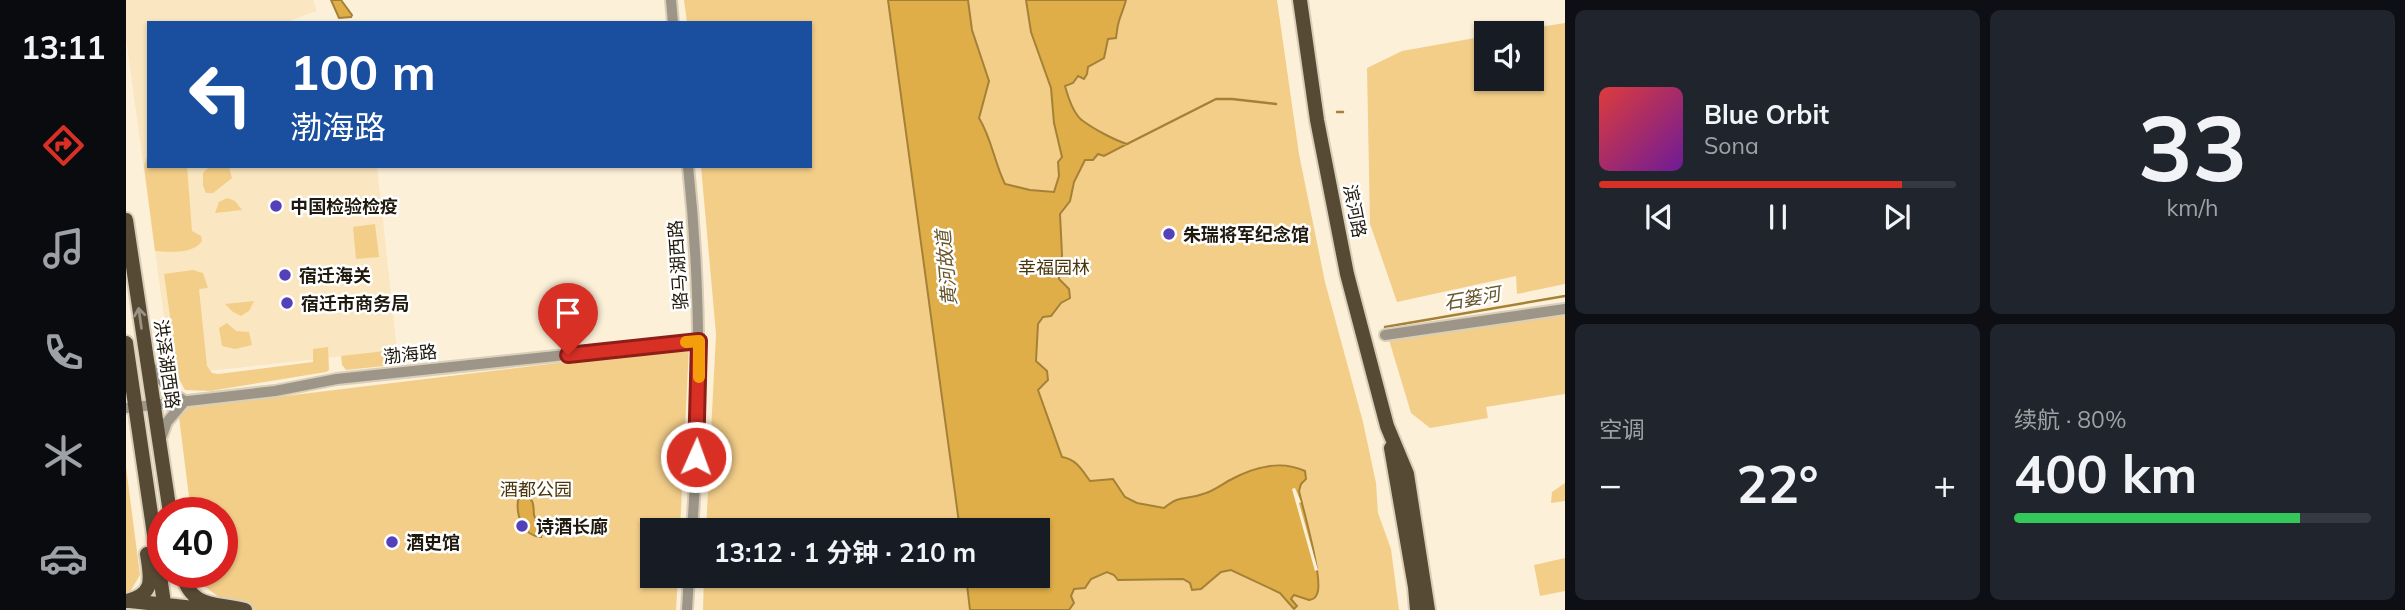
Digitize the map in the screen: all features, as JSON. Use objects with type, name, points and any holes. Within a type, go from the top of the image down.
[{"type":"main road","name":"滨河路","points":[[1300,0],[1317,120],[1348,274],[1387,426],[1415,583],[1416,610]]},
{"type":"main road","name":"洪泽湖西路","points":[[126,220],[168,497]]},
{"type":"main road","points":[[126,343],[129,410],[139,434],[165,608]]},
{"type":"main road","name":"滨河路","points":[[1387,426],[1407,474],[1428,610]]},
{"type":"main road","points":[[127,601],[140,597],[149,587],[150,572],[142,515],[143,459]]},
{"type":"main road","points":[[186,588],[197,600],[206,604],[245,610]]},
{"type":"main road","points":[[127,601],[165,608],[180,604],[212,610]]},
{"type":"street","points":[[671,0],[673,21]]},
{"type":"street","name":"骆马湖西路","points":[[688,168],[699,341],[693,518]]},
{"type":"street","points":[[1385,335],[1565,309]]},
{"type":"street","name":"渤海路","points":[[129,410],[275,391],[337,379],[699,341]]},
{"type":"street","points":[[147,362],[169,390],[186,401],[167,422],[159,444]]},
{"type":"street","points":[[126,389],[129,365]]},
{"type":"street","points":[[687,610],[688,588]]},
{"type":"shaded area","name":"宿迁海关","points":[[126,0],[313,0],[317,11],[292,21],[147,21],[147,168],[377,168],[397,350],[172,375],[126,38]]},
{"type":"green space","name":"幸福园林","points":[[684,0],[1277,0],[1299,154],[1325,282],[1363,422],[1376,483],[1378,513],[1391,549],[1399,610],[703,610],[704,588],[1050,588],[1050,518],[707,518],[716,334],[701,168],[812,168],[812,21],[687,21]]},
{"type":"green space","points":[[1565,23],[1565,284],[1517,294],[1516,276],[1397,302],[1370,224],[1367,68],[1402,51],[1474,38],[1474,91],[1544,91],[1544,26]]},
{"type":"green space","points":[[147,157],[147,168],[187,168],[192,231],[201,236],[202,241],[198,245],[181,251],[155,251],[144,166]]},
{"type":"green space","points":[[208,168],[229,168],[232,178],[213,193],[206,193],[203,173]]},
{"type":"green space","points":[[227,198],[235,201],[242,210],[215,213],[219,202]]},
{"type":"green space","points":[[375,224],[379,257],[356,259],[353,227]]},
{"type":"green space","points":[[193,270],[203,273],[208,288],[199,289],[207,366],[212,373],[313,362],[313,349],[328,347],[329,370],[210,391],[185,390],[179,379],[164,274]]},
{"type":"green space","points":[[254,301],[249,311],[241,316],[225,304]]},
{"type":"green space","points":[[1565,315],[1565,394],[1486,407],[1488,418],[1430,428],[1411,413],[1389,340]]},
{"type":"green space","points":[[227,323],[236,331],[249,332],[252,345],[235,349],[222,346],[219,328]]},
{"type":"green space","name":"酒都公园","points":[[689,347],[681,518],[640,518],[640,588],[677,588],[676,610],[235,609],[207,588],[238,588],[238,497],[189,497],[178,409]]},
{"type":"green space","points":[[394,350],[394,365],[346,370],[342,365],[341,356]]},
{"type":"green space","points":[[126,467],[140,575],[130,592],[126,593]]},
{"type":"green space","points":[[1565,483],[1565,501],[1551,503],[1552,492]]},
{"type":"green space","points":[[1565,558],[1565,591],[1540,596],[1534,565]]},
{"type":"water","points":[[331,0],[341,0],[351,17],[339,18]]},
{"type":"water","name":"黄河故道","points":[[888,0],[968,0],[972,30],[989,81],[979,118],[1001,176],[1005,184],[1054,192],[1059,176],[1058,162],[1062,157],[1054,123],[1051,88],[1031,32],[1026,0],[1126,0],[1116,38],[1108,39],[1104,58],[1088,67],[1084,79],[1078,76],[1073,83],[1065,86],[1080,118],[1104,134],[1127,144],[1104,156],[1098,154],[1093,160],[1085,160],[1074,182],[1070,201],[1060,214],[1062,255],[1059,279],[1069,289],[1070,298],[1061,303],[1051,316],[1043,317],[1038,324],[1036,361],[1047,371],[1048,380],[1038,390],[1062,457],[1075,463],[1090,481],[1113,479],[1125,497],[1137,503],[1164,508],[1175,501],[1207,493],[1240,475],[1268,466],[1287,466],[1305,471],[1306,479],[1299,491],[1318,575],[1317,594],[1309,600],[1294,595],[1291,599],[1297,606],[1294,609],[1280,593],[1231,570],[1221,572],[1201,589],[1192,590],[1190,583],[1183,579],[1118,580],[1107,572],[1091,579],[1085,588],[1074,589],[1071,596],[1074,603],[1069,610],[970,610],[967,588],[1050,588],[1050,518],[958,518]]},
{"type":"water","points":[[525,496],[532,501],[535,517],[544,529],[541,537],[530,533],[522,524],[518,500]]},
{"type":"pier","points":[[1295,488],[1318,570],[1315,571],[1292,489]]},
{"type":"waterway","points":[[1127,144],[1216,99],[1276,104]]},
{"type":"waterway","points":[[1337,112],[1343,112]]},
{"type":"waterway","name":"石篓河","points":[[1385,327],[1565,296]]},
{"type":"slow traffic","points":[[686,342],[699,341],[699,377]]},
{"type":"place","name":"中国检验检疫","points":[[276,206]]},
{"type":"place","name":"朱瑞将军纪念馆","points":[[1169,234]]},
{"type":"place","name":"宿迁海关","points":[[285,275]]},
{"type":"place","name":"宿迁市商务局","points":[[287,303]]},
{"type":"place","name":"诗酒长廊","points":[[522,526]]},
{"type":"place","name":"酒史馆","points":[[392,542]]},
{"type":"route","points":[[568,355],[699,341],[696,457]]}]
